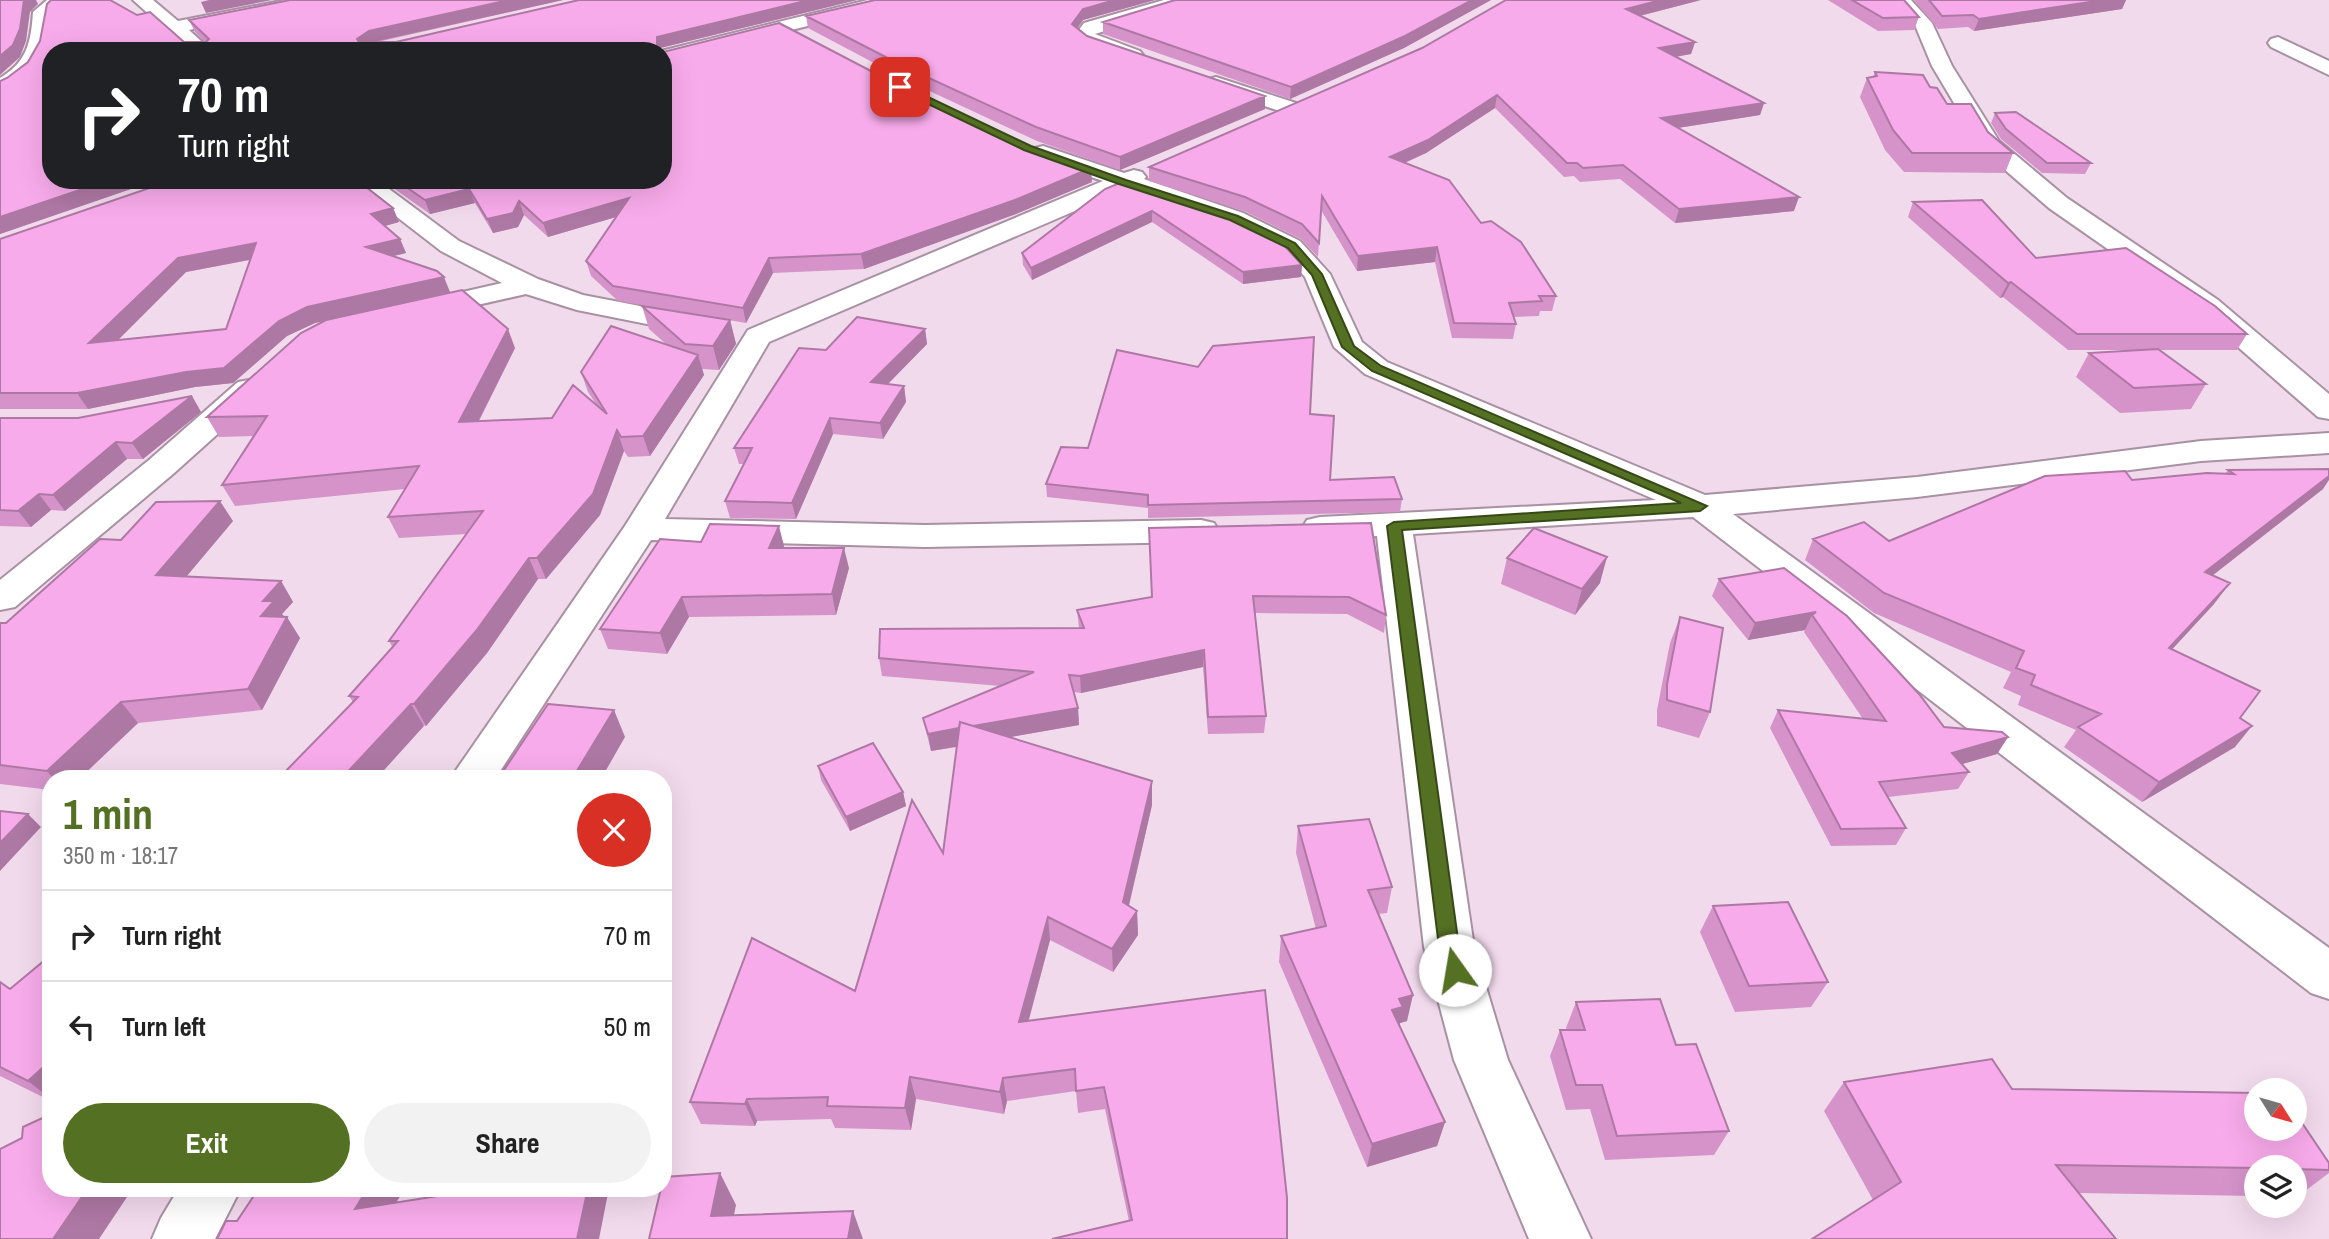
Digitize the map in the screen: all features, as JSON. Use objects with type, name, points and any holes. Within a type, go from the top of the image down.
[{"type":"street","points":[[0,87],[23,74],[31,66],[41,35],[42,12],[58,0]]},
{"type":"street","points":[[142,0],[192,42]]},
{"type":"street","points":[[176,27],[313,0]]},
{"type":"street","points":[[672,53],[783,17],[815,32],[890,0]]},
{"type":"street","points":[[1147,60],[1084,35],[1091,27],[1183,0]]},
{"type":"street","points":[[1901,0],[1923,23],[1942,66],[1990,145],[2058,203],[2208,306],[2329,410]]},
{"type":"street","points":[[2329,46],[2278,43],[2329,69]]},
{"type":"street","points":[[1200,78],[1303,104],[1255,125]]},
{"type":"street","points":[[1017,142],[1122,182],[1234,218],[1291,246],[1317,274],[1349,347],[1376,368],[1700,506],[2329,976]]},
{"type":"street","points":[[373,189],[450,246],[528,285],[614,311],[736,332],[1158,166]]},
{"type":"street","points":[[393,316],[528,285]]},
{"type":"street","points":[[478,770],[641,529],[736,332]]},
{"type":"street","points":[[2,598],[161,467],[271,369]]},
{"type":"street","points":[[197,399],[243,395]]},
{"type":"street","points":[[1289,528],[1394,526],[1700,506],[1917,487],[2201,451],[2329,443]]},
{"type":"street","points":[[1394,526],[1449,947],[1481,1060],[1560,1239]]},
{"type":"street","points":[[641,529],[925,536],[1236,530]]},
{"type":"street","points":[[182,1239],[207,1197]]},
{"type":"building","points":[[0,0],[24,0],[20,29],[13,45],[0,56]]},
{"type":"building","points":[[51,0],[110,0],[137,15],[150,12],[184,42],[42,42],[42,189],[82,189],[0,217],[0,81],[28,62],[40,41],[47,4]]},
{"type":"building","points":[[290,0],[509,0],[369,31],[357,39],[359,42],[206,42],[209,39],[189,20]]},
{"type":"building","points":[[579,0],[809,0],[657,37],[657,42],[396,42]]},
{"type":"building","points":[[875,0],[1115,0],[1083,9],[1072,24],[1087,36],[1265,96],[1120,157],[1036,127],[907,68],[806,16]]},
{"type":"building","points":[[1175,0],[1472,0],[1405,36],[1291,87],[1103,22]]},
{"type":"building","points":[[1506,0],[1661,0],[1626,9],[1695,42],[1659,48],[1764,103],[1661,118],[1799,197],[1679,209],[1623,165],[1583,168],[1577,163],[1567,163],[1497,95],[1428,140],[1390,157],[1449,180],[1481,223],[1491,221],[1521,242],[1556,296],[1539,296],[1542,301],[1509,303],[1516,324],[1454,323],[1437,247],[1358,256],[1322,196],[1319,243],[1302,224],[1245,197],[1149,167],[1422,48]]},
{"type":"building","points":[[1852,0],[1904,0],[1919,17],[1883,18]]},
{"type":"building","points":[[1929,0],[2103,0],[1979,19],[1973,15],[1942,16]]},
{"type":"building","points":[[779,23],[890,81],[1018,142],[1091,168],[1015,200],[861,254],[769,258],[743,308],[613,286],[586,261],[629,198],[543,223],[519,201],[513,213],[487,219],[469,189],[672,189],[672,50]]},
{"type":"building","points":[[1875,72],[1923,75],[1930,87],[1937,88],[1947,104],[1971,104],[1988,132],[2013,153],[1912,153],[1893,130],[1867,78],[1877,76]]},
{"type":"building","points":[[2016,112],[2091,163],[2047,163],[2006,129],[1995,113]]},
{"type":"building","points":[[1122,182],[1224,214],[1281,242],[1302,265],[1243,272],[1152,211],[1031,268],[1022,253],[1105,189]]},
{"type":"building","points":[[147,189],[369,189],[393,208],[371,214],[400,239],[366,247],[437,271],[444,277],[307,307],[279,321],[224,368],[186,372],[77,393],[0,393],[0,239]],"holes":[[[256,243],[226,329],[89,343],[178,258]]]},
{"type":"building","points":[[409,189],[469,189],[425,200]]},
{"type":"building","points":[[1982,200],[2036,258],[2126,248],[2215,306],[2247,334],[2077,334],[2011,282],[2008,283],[1913,202]]},
{"type":"building","points":[[462,290],[508,329],[459,422],[552,418],[573,385],[607,414],[581,372],[611,326],[698,355],[643,436],[621,437],[617,430],[593,494],[537,558],[529,558],[476,631],[414,704],[411,704],[349,770],[287,770],[358,697],[349,696],[398,641],[389,641],[483,511],[388,517],[419,466],[222,485],[267,416],[207,417],[301,333],[326,320]]},
{"type":"building","points":[[642,306],[730,320],[713,346],[685,344]]},
{"type":"building","points":[[857,317],[925,329],[871,382],[904,386],[880,423],[830,418],[792,503],[725,501],[752,448],[734,448],[799,348],[826,350]]},
{"type":"building","points":[[1314,337],[1310,414],[1334,416],[1330,480],[1394,477],[1402,499],[1148,505],[1148,495],[1046,484],[1061,447],[1088,448],[1117,350],[1198,367],[1213,346]]},
{"type":"building","points":[[2158,349],[2206,384],[2134,388],[2089,353]]},
{"type":"building","points":[[192,396],[132,443],[116,442],[53,495],[39,494],[18,511],[0,510],[0,418],[78,418]]},
{"type":"building","points":[[2329,469],[2329,476],[2205,572],[2230,583],[2169,648],[2260,691],[2240,718],[2252,726],[2159,782],[2078,727],[2101,714],[2031,685],[2035,675],[2016,668],[2024,651],[1884,593],[1813,539],[1864,522],[1889,541],[2045,476],[2125,471],[2132,480],[2207,473],[2234,474],[2228,470]]},
{"type":"building","points":[[220,501],[156,575],[281,581],[263,601],[274,601],[261,616],[287,617],[248,689],[121,702],[48,770],[0,765],[0,623],[6,623],[100,539],[121,540],[156,502]]},
{"type":"building","points":[[1371,523],[1386,615],[1349,597],[1253,596],[1266,716],[1208,717],[1204,650],[1080,676],[1069,675],[1078,708],[973,726],[960,722],[959,728],[928,734],[923,718],[1034,672],[879,658],[880,629],[1084,628],[1077,610],[1152,597],[1149,528]]},
{"type":"building","points":[[710,524],[779,526],[769,548],[844,548],[832,594],[682,597],[660,633],[600,629],[660,539],[701,542]]},
{"type":"building","points":[[1534,528],[1607,557],[1582,589],[1507,558]]},
{"type":"building","points":[[1784,568],[1847,616],[1919,694],[1944,727],[2002,732],[2008,737],[1952,753],[1969,772],[1879,782],[1906,828],[1841,829],[1778,710],[1886,721],[1812,615],[1816,612],[1755,623],[1719,579]]},
{"type":"building","points":[[1680,617],[1723,628],[1710,712],[1667,700],[1667,684]]},
{"type":"building","points":[[548,704],[614,710],[577,770],[504,770]]},
{"type":"building","points":[[960,722],[1152,781],[1123,902],[1137,911],[1112,949],[1048,917],[1019,1022],[1265,990],[1287,1198],[1287,1239],[1052,1239],[1132,1220],[1104,1087],[1076,1091],[1075,1069],[1003,1078],[1000,1092],[910,1077],[905,1108],[827,1106],[828,1097],[747,1099],[745,1104],[690,1102],[752,938],[855,991],[912,800],[943,853]]},
{"type":"building","points":[[873,743],[903,792],[846,817],[818,766]]},
{"type":"building","points":[[0,811],[28,814],[0,843]]},
{"type":"building","points":[[1369,819],[1392,887],[1368,890],[1413,995],[1399,999],[1403,1007],[1392,1010],[1445,1122],[1372,1144],[1281,936],[1326,926],[1298,826]]},
{"type":"building","points":[[1788,902],[1828,982],[1749,986],[1713,906]]},
{"type":"building","points":[[42,962],[42,1068],[28,1081],[0,1067],[0,982],[10,989]]},
{"type":"building","points":[[1660,999],[1676,1045],[1696,1044],[1729,1131],[1617,1136],[1602,1085],[1576,1085],[1560,1030],[1585,1030],[1576,1002]]},
{"type":"building","points":[[1992,1059],[2012,1089],[2244,1093],[2244,1141],[2307,1141],[2307,1130],[2329,1163],[2329,1170],[2307,1169],[2307,1155],[2244,1155],[2244,1168],[2056,1165],[2116,1239],[1812,1239],[1901,1182],[1844,1082]]},
{"type":"building","points":[[42,1118],[42,1197],[82,1197],[53,1239],[0,1239],[0,1149],[22,1138],[23,1127]]},
{"type":"building","points":[[720,1173],[711,1216],[853,1211],[848,1239],[649,1239],[659,1197],[672,1197],[672,1176]]},
{"type":"building","points":[[253,1197],[362,1197],[355,1209],[432,1197],[586,1197],[577,1239],[217,1239],[226,1221],[237,1221]]},
{"type":"route","points":[[900,87],[1028,148],[1234,218],[1291,246],[1317,274],[1349,347],[1376,368],[1700,506],[1394,526],[1449,947],[1455,970]]}]
